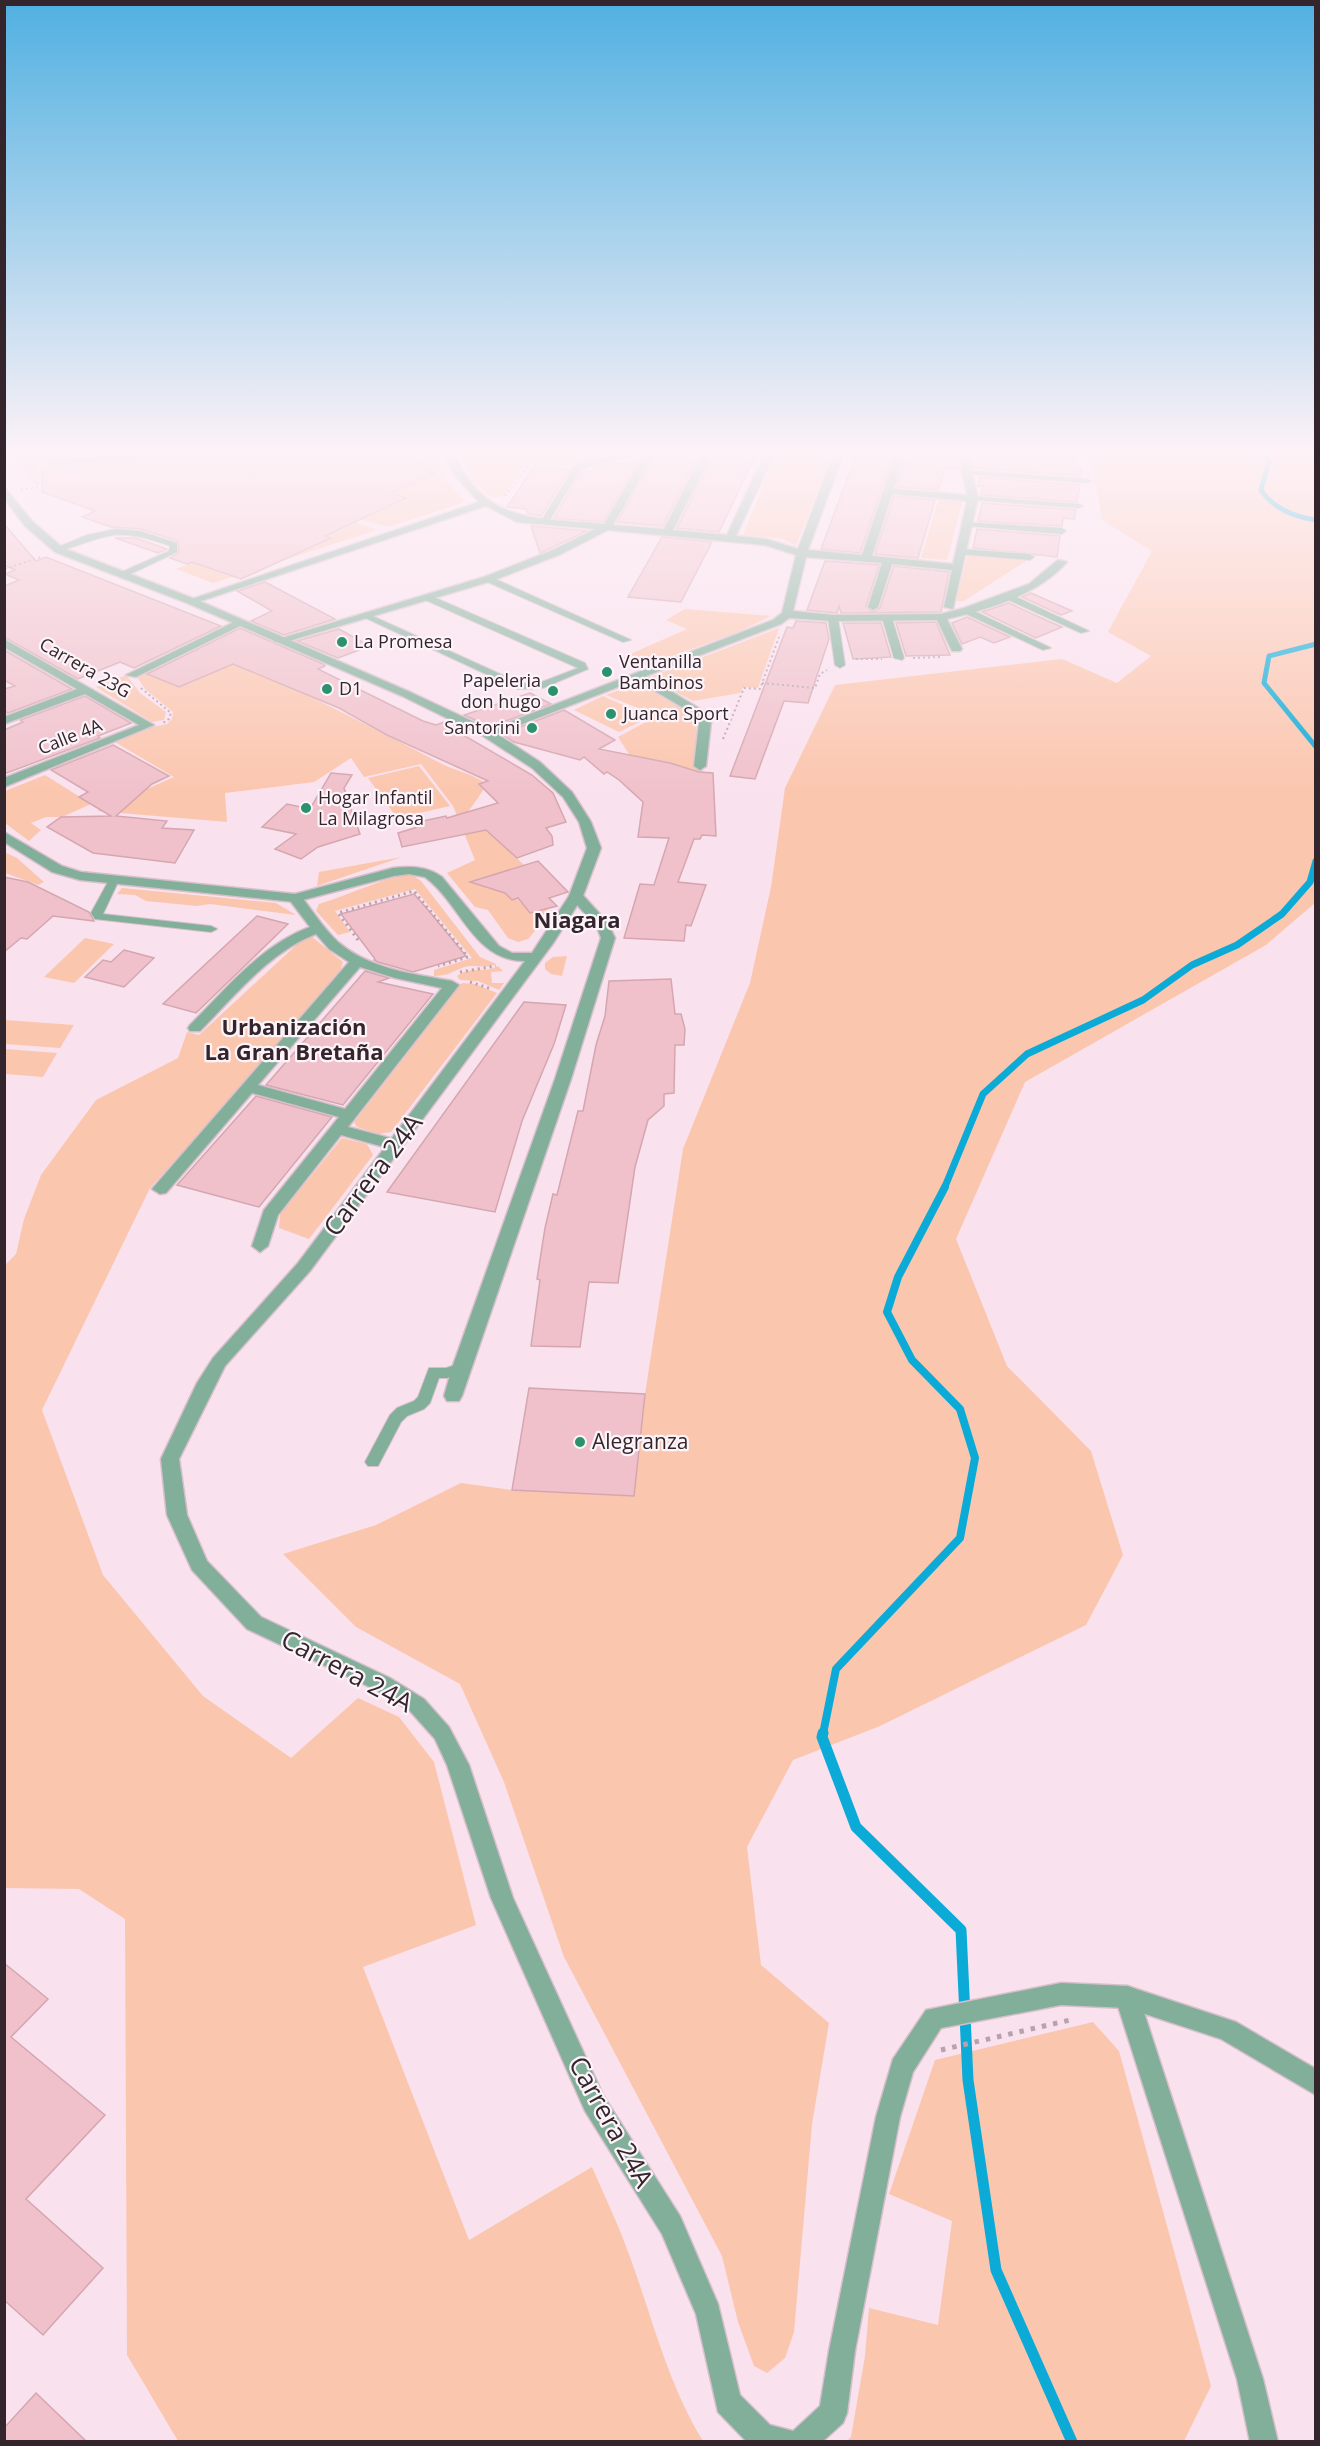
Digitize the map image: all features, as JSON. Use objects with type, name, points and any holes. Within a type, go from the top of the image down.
[{"type":"street","name":"Carrera 24A","points":[[94,564],[191,601],[237,623],[406,694],[487,733],[536,765],[568,795],[585,822],[594,848],[576,897],[508,996],[304,1267],[219,1362],[206,1383],[170,1459],[177,1515],[199,1564],[254,1623],[383,1684],[417,1705],[442,1733],[458,1765],[502,1898],[594,2103],[671,2225],[680,2244],[709,2313],[728,2402],[763,2438],[786,2442]]},
{"type":"street","points":[[191,601],[302,564]]},
{"type":"street","points":[[278,640],[488,579],[526,564]]},
{"type":"street","points":[[487,733],[777,622],[787,614],[799,564]]},
{"type":"street","points":[[873,607],[887,564]]},
{"type":"street","points":[[924,564],[957,567],[950,607]]},
{"type":"street","points":[[787,614],[833,618],[941,616],[967,611],[1033,586],[1059,564]]},
{"type":"street","points":[[941,616],[956,649]]},
{"type":"street","points":[[132,675],[237,623]]},
{"type":"street","name":"Carrera 23G","points":[[4,642],[148,724]]},
{"type":"street","points":[[636,675],[699,712],[705,722],[700,766]]},
{"type":"street","points":[[4,721],[87,689]]},
{"type":"street","name":"Calle 4A","points":[[4,783],[148,724]]},
{"type":"street","points":[[4,836],[11,845],[57,869],[80,876],[295,898],[393,872],[409,870],[429,874],[437,880],[494,949],[510,957],[536,957]]},
{"type":"street","points":[[453,1396],[563,1079],[608,938],[603,926],[576,897]]},
{"type":"street","points":[[260,1246],[270,1214],[452,984],[403,976],[361,962],[339,950],[295,898]]},
{"type":"street","points":[[195,1028],[279,948],[319,928]]},
{"type":"street","points":[[160,1189],[361,962]]},
{"type":"street","points":[[250,1089],[350,1115]]},
{"type":"street","points":[[338,1130],[395,1145]]},
{"type":"street","points":[[801,2442],[833,2413],[842,2351],[888,2117],[902,2067],[934,2018],[1061,1994],[1127,1997],[1228,2030],[1316,2083]]},
{"type":"street","points":[[1127,1997],[1250,2379],[1264,2442]]},
{"type":"lane","points":[[122,575],[147,564]]},
{"type":"lane","points":[[488,579],[626,640]]},
{"type":"lane","points":[[1007,596],[1084,631]]},
{"type":"lane","points":[[363,615],[527,688],[540,686],[583,669],[582,665],[426,597]]},
{"type":"lane","points":[[967,611],[1046,648]]},
{"type":"lane","points":[[833,618],[840,664]]},
{"type":"lane","points":[[887,618],[899,658]]},
{"type":"lane","points":[[114,880],[99,908],[97,913],[99,917],[212,929]]},
{"type":"lane","points":[[373,1462],[398,1414],[412,1406],[419,1406],[425,1399],[434,1372],[447,1373],[461,1368]]},
{"type":"path","points":[[723,740],[744,688],[760,689],[783,627],[777,622]]},
{"type":"path","points":[[762,683],[815,688],[819,674],[840,664]]},
{"type":"path","points":[[132,675],[142,690],[171,713],[165,722],[148,724]]},
{"type":"path","points":[[361,962],[373,961],[338,913],[414,891],[468,957],[403,976]]},
{"type":"path","points":[[452,984],[455,975],[465,969],[492,969],[510,957]]},
{"type":"path","points":[[452,984],[462,981],[476,982],[508,996]]},
{"type":"path","points":[[908,2057],[1070,2020]]},
{"type":"shaded area","points":[[188,564],[210,564],[218,567],[213,570],[228,576],[252,564],[271,564],[213,583],[176,569]]},
{"type":"shaded area","points":[[965,564],[1021,564],[964,601],[956,601]]},
{"type":"shaded area","points":[[1145,564],[1315,564],[1315,903],[1266,945],[1025,1082],[956,1239],[1007,1366],[1091,1451],[1123,1555],[1086,1625],[880,1726],[793,1760],[747,1847],[761,1965],[829,2023],[812,2124],[794,2332],[785,2358],[767,2373],[754,2366],[738,2322],[722,2256],[564,1957],[504,1782],[460,1684],[356,1627],[283,1554],[376,1525],[461,1483],[512,1490],[634,1496],[645,1394],[683,1149],[750,983],[771,887],[785,788],[835,685],[1062,659],[1117,683],[1151,656],[1108,632]]},
{"type":"shaded area","points":[[685,609],[771,616],[738,632],[639,668],[619,659],[687,629],[666,620]]},
{"type":"shaded area","points":[[779,628],[758,688],[743,687],[740,693],[693,701],[648,678]]},
{"type":"shaded area","points":[[236,661],[444,765],[484,782],[484,789],[468,812],[524,865],[489,888],[505,893],[512,900],[517,899],[530,912],[547,908],[547,917],[528,939],[518,942],[508,938],[488,910],[475,907],[447,873],[475,860],[453,806],[421,764],[364,777],[351,758],[314,782],[225,793],[227,822],[97,811],[174,777],[115,742],[152,727],[167,724],[172,719],[173,712],[145,689],[137,677],[158,667],[179,687]]},
{"type":"shaded area","points":[[126,675],[140,693],[166,712],[164,720],[152,722],[96,687]]},
{"type":"shaded area","points":[[638,683],[672,698],[688,709],[697,727],[695,767],[713,776],[670,763],[631,757],[618,737],[646,722],[648,718],[619,732],[574,710],[603,696],[649,717],[650,713],[606,695]]},
{"type":"shaded area","points":[[419,766],[450,806],[397,818],[368,778]]},
{"type":"shaded area","points":[[45,775],[91,804],[62,817],[46,817],[31,823],[41,830],[29,841],[5,823],[5,791]]},
{"type":"shaded area","points":[[4,852],[17,858],[44,882],[38,885],[5,873]]},
{"type":"shaded area","points":[[402,857],[317,886],[319,872]]},
{"type":"shaded area","points":[[411,874],[421,881],[480,957],[496,964],[470,966],[434,976],[434,970],[472,958],[415,889],[335,911],[350,932],[338,935],[316,911],[319,904],[388,879]]},
{"type":"shaded area","points":[[122,888],[276,903],[296,915],[210,904],[197,906],[146,901],[135,895],[117,894]]},
{"type":"shaded area","points":[[311,936],[343,962],[339,976],[243,1087],[150,1188],[42,1410],[103,1575],[203,1696],[291,1758],[358,1698],[399,1717],[434,1762],[476,1925],[363,1967],[469,2240],[592,2167],[626,2245],[680,2397],[703,2441],[178,2441],[127,2355],[125,1919],[79,1889],[5,1888],[5,1265],[16,1254],[24,1219],[41,1175],[96,1100],[178,1058],[187,1032],[199,1035],[305,937]]},
{"type":"shaded area","points":[[85,938],[114,944],[74,983],[44,977]]},
{"type":"shaded area","points":[[567,956],[562,976],[551,974],[545,969],[545,963],[553,957]]},
{"type":"shaded area","points":[[498,966],[503,971],[491,972],[492,983],[504,983],[499,990],[478,981],[460,980],[457,976],[468,971]]},
{"type":"shaded area","points":[[462,983],[475,984],[497,993],[391,1132],[379,1134],[357,1127],[354,1122]]},
{"type":"shaded area","points":[[4,1020],[74,1025],[60,1048],[5,1044]]},
{"type":"shaded area","points":[[4,1049],[57,1053],[43,1077],[5,1074]]},
{"type":"shaded area","points":[[342,1138],[367,1144],[373,1155],[309,1239],[279,1228],[280,1214]]},
{"type":"shaded area","points":[[1093,2022],[1119,2051],[1211,2386],[1184,2441],[847,2441],[851,2437],[865,2356],[869,2308],[938,2325],[952,2221],[889,2194],[935,2060]]},
{"type":"building","points":[[64,564],[221,626],[134,668],[120,662],[78,679],[4,637],[4,586],[19,580],[5,574],[15,570],[4,565]]},
{"type":"building","points":[[198,564],[274,564],[241,579]]},
{"type":"building","points":[[647,564],[701,564],[681,602],[628,597]]},
{"type":"building","points":[[824,564],[879,565],[866,606],[872,612],[880,608],[894,566],[949,572],[941,612],[841,613],[839,606],[837,613],[807,610]]},
{"type":"building","points":[[265,582],[335,619],[284,635],[251,621],[272,611],[237,591]]},
{"type":"building","points":[[1031,593],[1072,611],[1061,615],[1022,597]]},
{"type":"building","points":[[1009,603],[1062,627],[1036,638],[982,612]]},
{"type":"building","points":[[967,617],[1010,637],[994,643],[980,637],[962,644],[952,623]]},
{"type":"building","points":[[796,621],[826,623],[829,639],[808,703],[784,701],[755,779],[730,776],[787,627],[793,628]]},
{"type":"building","points":[[936,622],[950,655],[906,656],[896,623]]},
{"type":"building","points":[[843,623],[881,623],[891,657],[853,659]]},
{"type":"building","points":[[240,628],[323,664],[325,666],[318,669],[423,721],[436,725],[447,721],[464,729],[446,725],[532,775],[553,793],[566,822],[546,828],[552,836],[553,845],[517,858],[486,830],[402,847],[398,833],[421,826],[418,822],[446,816],[447,818],[498,803],[479,784],[488,781],[387,735],[339,708],[233,664],[179,687],[147,674]]},
{"type":"building","name":"La Promesa","points":[[339,629],[370,646],[338,658],[297,641]]},
{"type":"building","points":[[4,650],[72,689],[8,713],[4,711],[4,689],[15,686],[4,680]]},
{"type":"building","points":[[530,693],[551,704],[490,727],[464,715]]},
{"type":"building","points":[[85,696],[131,723],[98,736],[100,738],[4,774],[4,730],[23,722],[20,720]]},
{"type":"building","points":[[564,710],[615,740],[599,749],[670,763],[699,772],[713,773],[716,836],[702,835],[700,839],[694,839],[678,882],[706,885],[691,926],[686,925],[684,941],[624,938],[640,884],[654,885],[669,838],[638,837],[643,802],[619,780],[607,772],[604,774],[584,757],[580,760],[514,742],[502,734]]},
{"type":"building","points":[[113,745],[169,776],[152,784],[116,816],[167,821],[162,828],[194,830],[175,863],[93,853],[47,827],[61,817],[111,816],[79,797],[88,792],[51,770]]},
{"type":"building","points":[[331,773],[352,775],[344,788],[360,834],[318,847],[301,859],[275,849],[296,834],[262,827],[287,804],[310,809]]},
{"type":"building","points":[[538,861],[568,892],[549,898],[557,906],[530,913],[518,898],[512,900],[505,893],[470,882]]},
{"type":"building","points":[[4,877],[28,882],[89,912],[94,921],[53,916],[27,939],[21,938],[4,952]]},
{"type":"building","points":[[414,894],[466,956],[413,972],[378,962],[374,960],[341,914]]},
{"type":"building","points":[[257,916],[288,924],[196,1013],[163,1004]]},
{"type":"building","points":[[124,950],[154,958],[124,987],[85,977],[103,960],[111,962]]},
{"type":"building","points":[[365,971],[389,978],[378,982],[433,994],[343,1105],[266,1085]]},
{"type":"building","points":[[671,979],[675,1014],[681,1014],[685,1029],[684,1045],[675,1045],[674,1093],[664,1094],[664,1106],[648,1120],[635,1167],[618,1283],[589,1282],[580,1347],[531,1346],[540,1280],[537,1279],[545,1228],[553,1194],[557,1195],[578,1111],[583,1111],[596,1045],[605,1016],[609,981]]},
{"type":"building","points":[[524,1002],[566,1005],[554,1044],[522,1121],[495,1212],[387,1192]]},
{"type":"building","points":[[256,1096],[332,1117],[259,1207],[177,1185]]},
{"type":"building","name":"Alegranza","points":[[529,1388],[645,1394],[634,1496],[512,1490]]},
{"type":"building","points":[[4,1963],[48,1999],[11,2037],[105,2115],[26,2199],[103,2268],[43,2335],[4,2300]]},
{"type":"building","points":[[36,2393],[87,2442],[4,2442],[4,2428]]},
{"type":"waterway","points":[[1316,644],[1269,656],[1264,683],[1316,747]]},
{"type":"waterway","points":[[944,1189],[983,1094],[1027,1054],[1143,1000],[1192,965],[1237,945],[1282,914],[1310,882],[1316,861]]},
{"type":"waterway","points":[[823,1734],[836,1669],[960,1538],[975,1458],[960,1409],[912,1360],[887,1312],[898,1277],[944,1189]]},
{"type":"waterway","points":[[823,1733],[822,1737],[856,1827],[961,1930],[968,2080],[996,2270],[1072,2442]]},
{"type":"place","name":"La Promesa","points":[[342,642]]},
{"type":"place","name":"Ventanilla Bambinos","points":[[607,672]]},
{"type":"place","name":"D1","points":[[327,689]]},
{"type":"place","name":"Papeleria don hugo","points":[[553,691]]},
{"type":"place","name":"Juanca Sport","points":[[611,714]]},
{"type":"place","name":"Santorini","points":[[532,728]]},
{"type":"place","name":"Hogar Infantil La Milagrosa","points":[[306,808]]},
{"type":"place","name":"Alegranza","points":[[580,1442]]},
{"type":"district","name":"Niagara","points":[[577,920]]},
{"type":"district","name":"Urbanización La Gran Bretaña","points":[[294,1040]]}]
